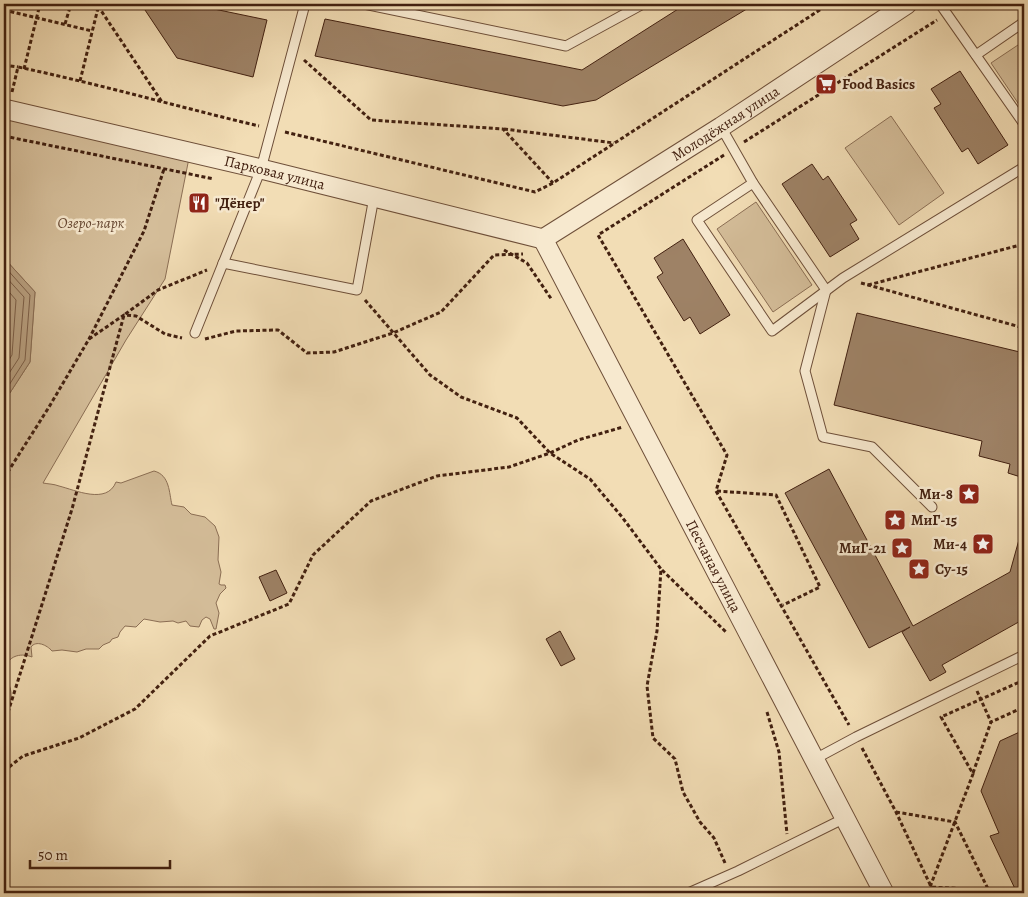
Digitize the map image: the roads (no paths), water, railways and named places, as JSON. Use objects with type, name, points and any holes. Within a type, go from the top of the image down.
[{"type":"street","name":"Молодёжная улица","points":[[547,246],[721,127],[907,4]]},
{"type":"street","name":"Парковая улица","points":[[6,110],[374,197],[547,246]]},
{"type":"street","name":"Песчаная улица","points":[[547,246],[884,893]]},
{"type":"lane","points":[[195,338],[261,169],[305,4]]},
{"type":"lane","points":[[364,4],[566,46],[643,4]]},
{"type":"lane","points":[[940,4],[1024,124]]},
{"type":"lane","points":[[976,55],[1024,22]]},
{"type":"lane","points":[[721,127],[753,183],[826,290],[805,370],[823,437],[872,447],[932,507]]},
{"type":"lane","points":[[753,183],[697,220],[772,331],[843,278],[1024,167]]},
{"type":"lane","points":[[223,263],[357,290],[374,197]]},
{"type":"lane","points":[[815,760],[856,737],[1024,655]]},
{"type":"lane","points":[[688,893],[845,818]]},
{"type":"water","points":[[4,258],[35,292],[30,362],[4,402]]},
{"type":"place","name":"Food Basics","points":[[826,84]]},
{"type":"place","name":"\"Дёнер\"","points":[[199,203]]},
{"type":"place","name":"Ми-8","points":[[969,494]]},
{"type":"place","name":"МиГ-15","points":[[895,520]]},
{"type":"place","name":"Ми-4","points":[[983,544]]},
{"type":"place","name":"МиГ-21","points":[[902,548]]},
{"type":"place","name":"Су-15","points":[[919,569]]},
{"type":"park label","name":"Озеро-парк","points":[[91,223]]}]
